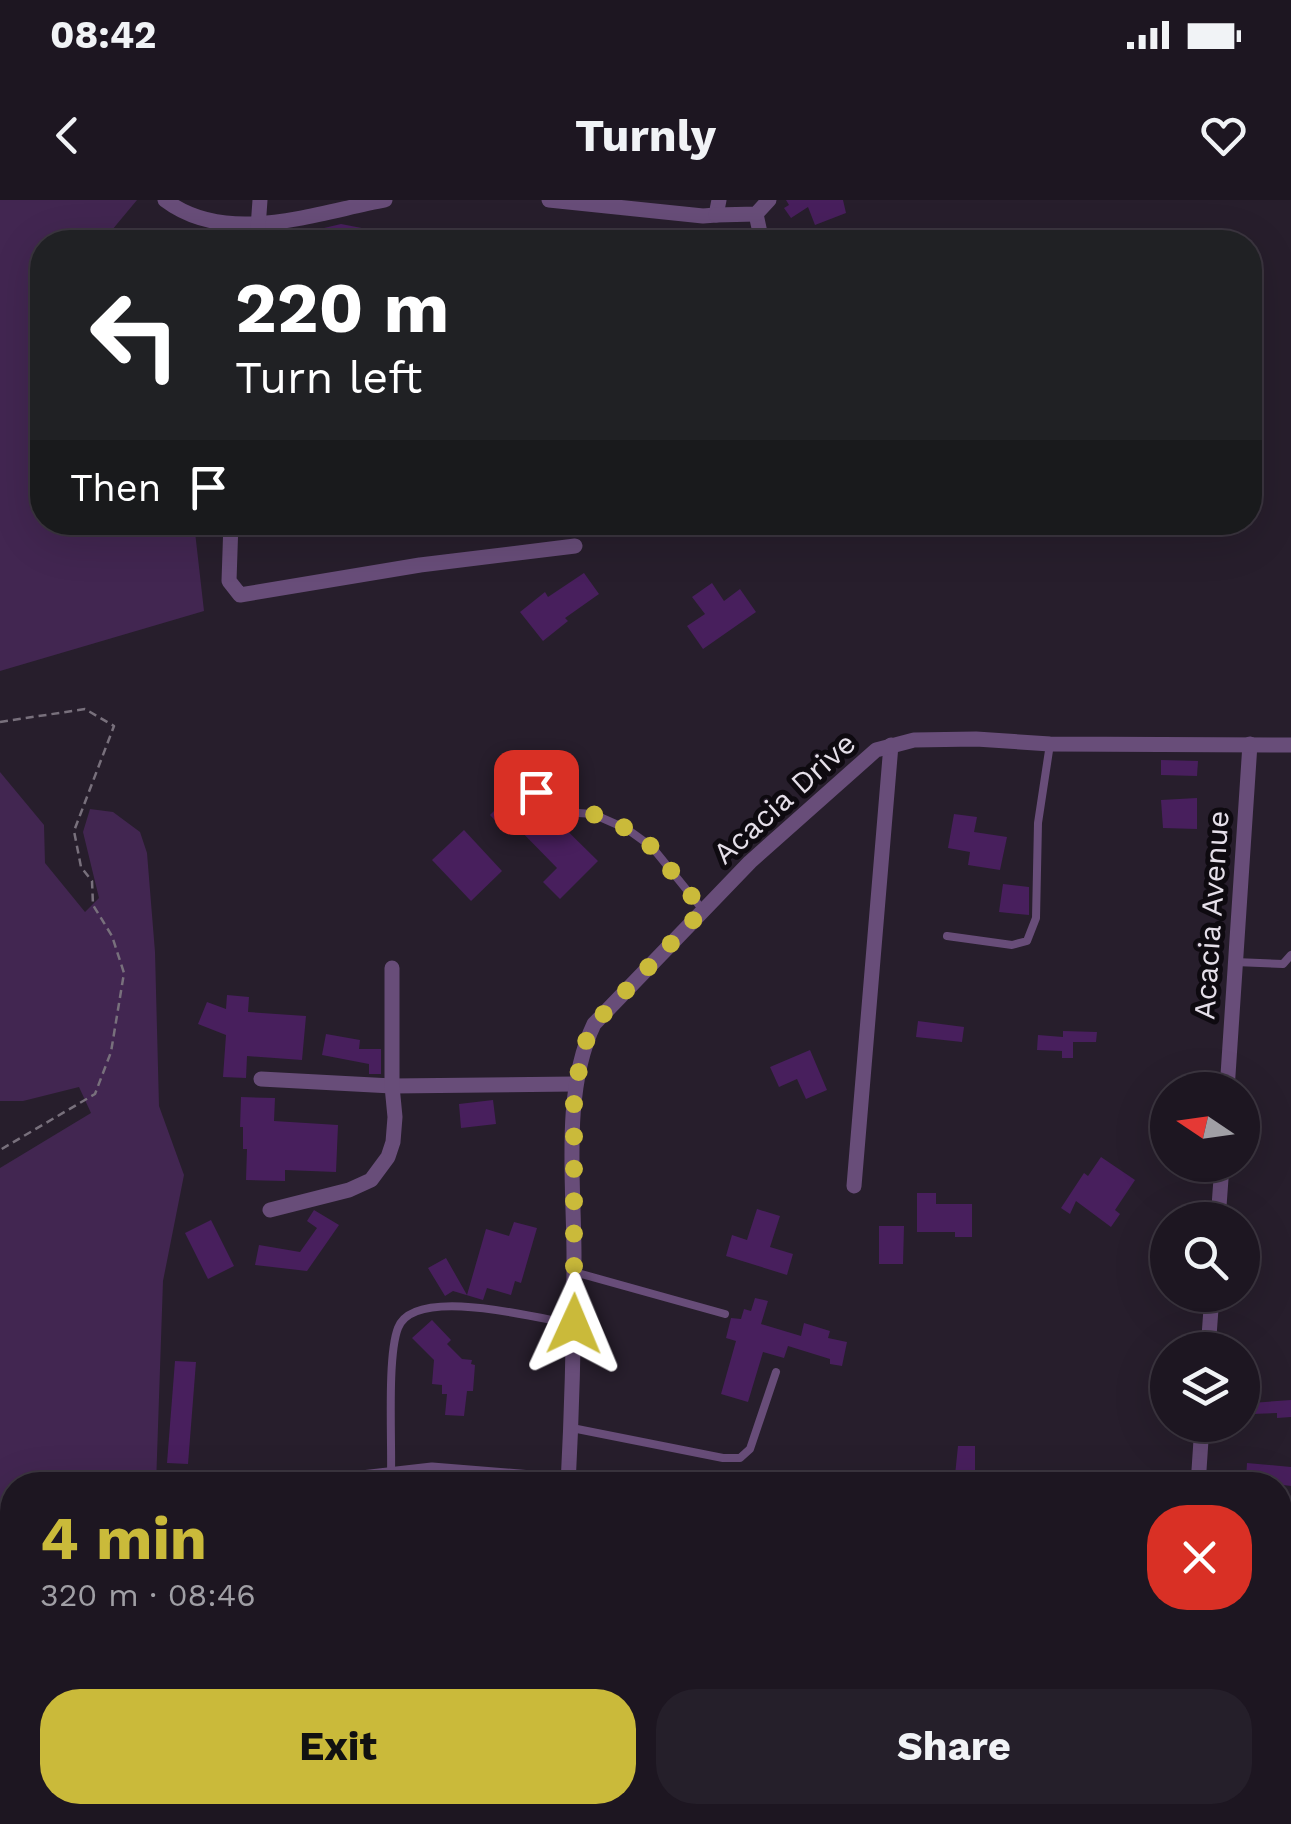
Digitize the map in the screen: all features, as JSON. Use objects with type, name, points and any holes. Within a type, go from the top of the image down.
[{"type":"street","points":[[165,200],[200,221],[259,224],[385,200]]},
{"type":"street","points":[[258,230],[260,200]]},
{"type":"street","points":[[549,200],[718,208],[756,214]]},
{"type":"street","points":[[756,214],[769,200]]},
{"type":"street","points":[[756,214],[759,230]]},
{"type":"street","points":[[230,535],[229,581],[240,595],[420,565],[575,546]]},
{"type":"street","name":"Acacia Drive","points":[[569,1472],[575,1084],[582,1050],[594,1024],[750,862],[862,760],[891,745],[914,740],[1291,745]]},
{"type":"street","name":"Acacia Avenue","points":[[1228,1072],[1250,744]]},
{"type":"street","points":[[854,1186],[891,745]]},
{"type":"street","points":[[270,1210],[349,1190],[371,1180],[388,1156],[395,1117],[392,968]]},
{"type":"street","points":[[261,1079],[392,1086],[575,1084]]},
{"type":"street","points":[[1199,1472],[1201,1442]]},
{"type":"street","points":[[412,1472],[453,1472]]},
{"type":"lane","points":[[947,936],[1012,945],[1027,941],[1032,932],[1036,918],[1038,822],[1050,744]]},
{"type":"lane","points":[[536,792],[564,812],[593,814],[628,829],[652,847],[703,910]]},
{"type":"lane","points":[[1235,962],[1283,964],[1291,955]]},
{"type":"lane","points":[[574,1272],[725,1314]]},
{"type":"lane","points":[[391,1472],[394,1353],[398,1326],[410,1312],[432,1306],[464,1306],[574,1324]]},
{"type":"lane","points":[[572,1428],[740,1458],[750,1449],[776,1372]]},
{"type":"path","points":[[0,722],[84,709],[114,726],[74,832],[81,867],[92,882],[92,906],[112,936],[124,973],[111,1052],[95,1094],[0,1148]]},
{"type":"shaded area","points":[[0,200],[137,200],[112,230],[30,230],[30,535],[195,535],[204,611],[0,671]]},
{"type":"shaded area","points":[[0,772],[44,825],[45,863],[85,912],[99,898],[83,832],[90,809],[113,812],[140,832],[147,853],[155,952],[159,1106],[184,1175],[163,1281],[156,1472],[0,1472],[0,1168],[91,1113],[79,1087],[23,1101],[0,1101]]},
{"type":"building","points":[[786,200],[843,200],[846,213],[815,225],[808,207],[791,218],[784,208],[789,205]]},
{"type":"building","points":[[341,224],[372,230],[325,230]]},
{"type":"building","points":[[584,573],[599,594],[565,618],[568,621],[543,641],[520,612],[545,592],[548,597]]},
{"type":"building","points":[[712,583],[724,601],[740,589],[756,612],[703,649],[687,626],[705,614],[692,597]]},
{"type":"building","points":[[1161,760],[1198,761],[1197,776],[1161,775]]},
{"type":"building","points":[[509,796],[527,814],[539,803],[598,861],[560,899],[543,882],[557,868],[511,821],[503,829],[490,815]]},
{"type":"building","points":[[1197,798],[1197,829],[1163,828],[1161,800]]},
{"type":"building","points":[[954,814],[977,817],[974,832],[1007,837],[1000,870],[968,865],[970,852],[948,848]]},
{"type":"building","points":[[464,830],[502,871],[471,901],[432,860]]},
{"type":"building","points":[[1003,884],[1029,887],[1029,915],[999,912]]},
{"type":"building","points":[[227,995],[249,997],[248,1012],[306,1016],[302,1060],[247,1056],[246,1078],[223,1077],[226,1035],[198,1024],[207,1002],[226,1009]]},
{"type":"building","points":[[918,1021],[964,1027],[962,1042],[916,1037]]},
{"type":"building","points":[[1063,1031],[1097,1032],[1096,1042],[1073,1042],[1073,1058],[1062,1058],[1062,1051],[1037,1050],[1038,1035],[1063,1037]]},
{"type":"building","points":[[326,1034],[360,1040],[359,1049],[381,1049],[381,1074],[369,1074],[369,1064],[322,1055]]},
{"type":"building","points":[[810,1050],[827,1090],[806,1099],[797,1079],[779,1087],[770,1067]]},
{"type":"building","points":[[241,1097],[275,1098],[274,1121],[338,1125],[336,1172],[285,1170],[285,1181],[246,1180]]},
{"type":"building","points":[[493,1100],[496,1124],[461,1128],[459,1104]]},
{"type":"building","points":[[1101,1157],[1135,1180],[1115,1210],[1120,1214],[1111,1227],[1076,1201],[1070,1214],[1061,1208],[1084,1173],[1088,1176]]},
{"type":"building","points":[[917,1193],[936,1193],[936,1204],[972,1204],[972,1237],[955,1237],[955,1232],[917,1232]]},
{"type":"building","points":[[757,1209],[780,1216],[770,1247],[793,1254],[787,1275],[726,1256],[732,1235],[747,1240]]},
{"type":"building","points":[[314,1210],[339,1225],[307,1271],[255,1265],[259,1245],[300,1252],[317,1228],[307,1221]]},
{"type":"building","points":[[211,1220],[234,1266],[208,1279],[185,1233]]},
{"type":"building","points":[[514,1222],[537,1228],[521,1283],[515,1281],[511,1295],[487,1288],[483,1300],[453,1291],[445,1296],[428,1268],[446,1258],[467,1295],[486,1229],[509,1236]]},
{"type":"building","points":[[879,1226],[904,1226],[903,1264],[879,1264]]},
{"type":"building","points":[[755,1298],[768,1301],[761,1324],[801,1336],[804,1323],[830,1331],[828,1338],[847,1342],[842,1366],[788,1346],[784,1358],[763,1352],[748,1402],[721,1394],[736,1341],[726,1338],[731,1318],[741,1319],[744,1309],[751,1311]]},
{"type":"building","points":[[432,1320],[451,1340],[447,1344],[475,1365],[473,1391],[467,1391],[464,1416],[445,1415],[447,1394],[442,1394],[442,1385],[432,1384],[434,1360],[412,1338]]},
{"type":"building","points":[[175,1361],[196,1362],[188,1464],[167,1463]]},
{"type":"building","points":[[1291,1400],[1291,1417],[1260,1414],[1260,1402]]},
{"type":"building","points":[[958,1446],[975,1446],[975,1472],[955,1472]]},
{"type":"building","points":[[1247,1463],[1291,1467],[1291,1472],[1246,1472]]},
{"type":"route","points":[[536,792],[564,812],[593,814],[628,829],[652,847],[703,910],[594,1024],[582,1050],[574,1102],[574,1324]]}]
